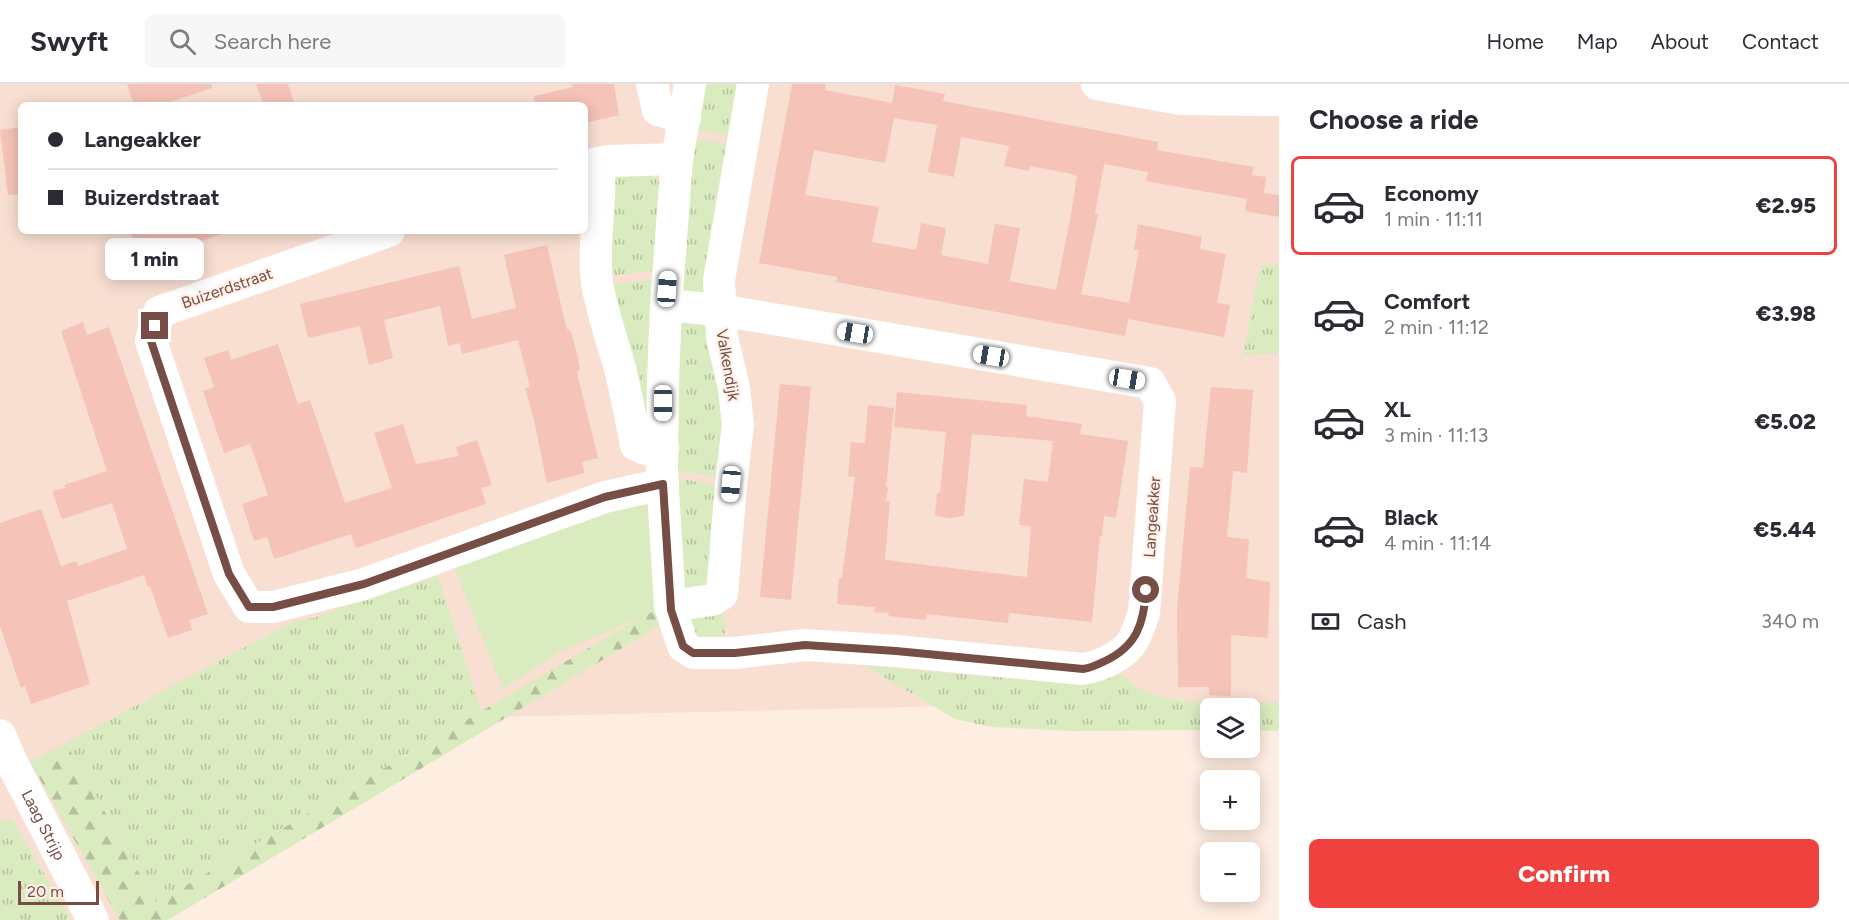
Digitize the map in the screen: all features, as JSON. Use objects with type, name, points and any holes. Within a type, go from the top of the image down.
[{"type":"street","points":[[652,84],[658,110],[684,118]]},
{"type":"street","points":[[671,608],[663,484],[666,305],[677,159],[690,84]]},
{"type":"street","name":"Valkendijk","points":[[671,608],[712,600],[722,594],[738,425],[734,388],[722,337],[719,280],[753,84]]},
{"type":"street","points":[[1097,84],[1180,99],[1279,100]]},
{"type":"street","points":[[663,447],[645,449],[636,445],[620,368],[602,308],[597,282],[601,182],[592,164],[677,159]]},
{"type":"street","name":"Buizerdstraat","points":[[380,234],[159,312],[151,341],[229,574],[249,607],[273,607],[364,584],[605,497],[663,484]]},
{"type":"street","name":"Langeakker","points":[[666,305],[720,310],[1150,383],[1160,400],[1144,613],[1130,645],[1119,655],[1091,668],[805,645],[735,653],[693,653],[683,646],[671,608]]},
{"type":"street","name":"Laag Strijp","points":[[4,755],[93,920]]},
{"type":"shaded area","points":[[0,84],[1279,84],[1279,703],[1260,703],[1260,698],[1200,698],[1200,704],[995,705],[453,718],[126,920],[36,920],[0,848]]},
{"type":"green space","points":[[700,84],[745,84],[735,137],[694,129]]},
{"type":"green space","points":[[691,139],[734,145],[705,297],[688,294],[683,289]]},
{"type":"green space","points":[[649,174],[660,182],[657,270],[605,277],[611,175]]},
{"type":"green space","points":[[1279,264],[1279,353],[1243,355],[1260,266]]},
{"type":"green space","points":[[657,279],[652,438],[607,285]]},
{"type":"green space","points":[[712,319],[729,410],[723,478],[675,470],[679,326],[685,320]]},
{"type":"green space","points":[[676,478],[721,486],[712,586],[684,595]]},
{"type":"green space","points":[[637,503],[648,506],[656,514],[664,607],[560,652],[503,689],[452,563]]},
{"type":"green space","points":[[438,576],[481,711],[156,903],[66,743],[294,621],[313,618]]},
{"type":"green space","points":[[663,604],[666,622],[168,920],[120,920],[30,762],[66,743],[156,903]]},
{"type":"green space","points":[[722,609],[726,631],[720,639],[705,639],[697,635],[687,613]]},
{"type":"green space","points":[[863,665],[1072,684],[1089,683],[1123,674],[1149,693],[1200,702],[1200,730],[1071,731],[991,727],[955,719]]},
{"type":"green space","points":[[1260,703],[1279,703],[1279,731],[1260,730]]},
{"type":"green space","points":[[12,819],[71,920],[0,920],[0,822]]},
{"type":"building","points":[[127,84],[211,84],[212,88],[170,102],[133,102]]},
{"type":"building","points":[[256,84],[288,84],[294,102],[263,102]]},
{"type":"building","points":[[572,84],[614,84],[619,115],[588,122],[588,102],[535,102],[534,96],[573,87]]},
{"type":"building","points":[[792,84],[826,84],[825,90],[892,103],[895,85],[945,94],[943,101],[1158,142],[1157,150],[1254,167],[1252,175],[1266,177],[1264,193],[1279,195],[1279,217],[1245,211],[1247,199],[1146,181],[1148,172],[1104,164],[1095,214],[1098,215],[1081,294],[1129,303],[1139,250],[1134,250],[1138,224],[1202,237],[1200,249],[1226,254],[1217,303],[1230,305],[1224,337],[1128,319],[1125,336],[836,282],[837,277],[759,263]],"holes":[[[894,118],[937,125],[928,172],[954,177],[961,137],[1009,146],[1004,166],[1029,171],[1030,166],[1077,175],[1056,290],[1010,281],[1020,228],[995,224],[988,264],[941,255],[946,228],[921,223],[916,250],[872,242],[879,207],[805,195],[814,150],[885,163]]]},
{"type":"building","points":[[18,127],[18,194],[8,195],[0,130]]},
{"type":"building","points":[[131,234],[221,234],[142,262]]},
{"type":"building","points":[[547,245],[565,322],[567,329],[571,332],[577,354],[580,369],[577,372],[598,458],[582,462],[584,473],[547,483],[525,388],[530,387],[518,340],[462,354],[460,343],[448,346],[440,306],[384,320],[393,358],[369,365],[360,326],[308,338],[300,304],[459,266],[472,319],[516,308],[504,255]]},
{"type":"building","points":[[83,322],[87,335],[109,327],[208,614],[189,620],[192,630],[168,638],[144,575],[67,601],[90,684],[31,704],[25,686],[21,688],[0,626],[0,523],[41,509],[61,566],[76,561],[78,566],[127,549],[112,503],[62,519],[52,491],[66,488],[64,485],[107,471],[61,331]]},
{"type":"building","points":[[278,344],[298,404],[310,400],[345,503],[392,488],[374,433],[403,424],[416,464],[459,456],[456,447],[477,440],[492,485],[481,488],[486,504],[356,548],[351,534],[274,559],[267,537],[254,541],[242,504],[268,495],[250,444],[224,453],[203,391],[214,387],[204,358],[228,350],[231,360]]},
{"type":"building","points":[[780,384],[811,387],[791,600],[760,597]]},
{"type":"building","points":[[1211,387],[1253,390],[1247,473],[1233,471],[1227,537],[1249,539],[1246,578],[1270,582],[1268,638],[1231,635],[1231,696],[1209,695],[1209,687],[1178,687],[1177,609],[1190,467],[1203,468]]},
{"type":"building","points":[[897,392],[1027,405],[1026,416],[1082,424],[1080,434],[1128,441],[1116,518],[1104,516],[1102,536],[1100,536],[1092,622],[1009,613],[1008,623],[927,614],[926,620],[889,616],[888,613],[874,612],[875,607],[837,604],[855,477],[848,476],[851,442],[865,443],[868,405],[894,408],[886,487],[888,487],[886,501],[890,501],[885,560],[1027,577],[1031,526],[1019,525],[1024,479],[1048,482],[1053,441],[972,434],[964,516],[951,518],[935,516],[937,493],[940,493],[946,432],[894,427]]},
{"type":"route","points":[[155,326],[151,341],[229,574],[249,607],[273,607],[364,584],[605,497],[663,484],[671,610],[683,646],[693,653],[735,653],[805,645],[1091,668],[1119,655],[1130,645],[1144,613],[1146,590]]}]
